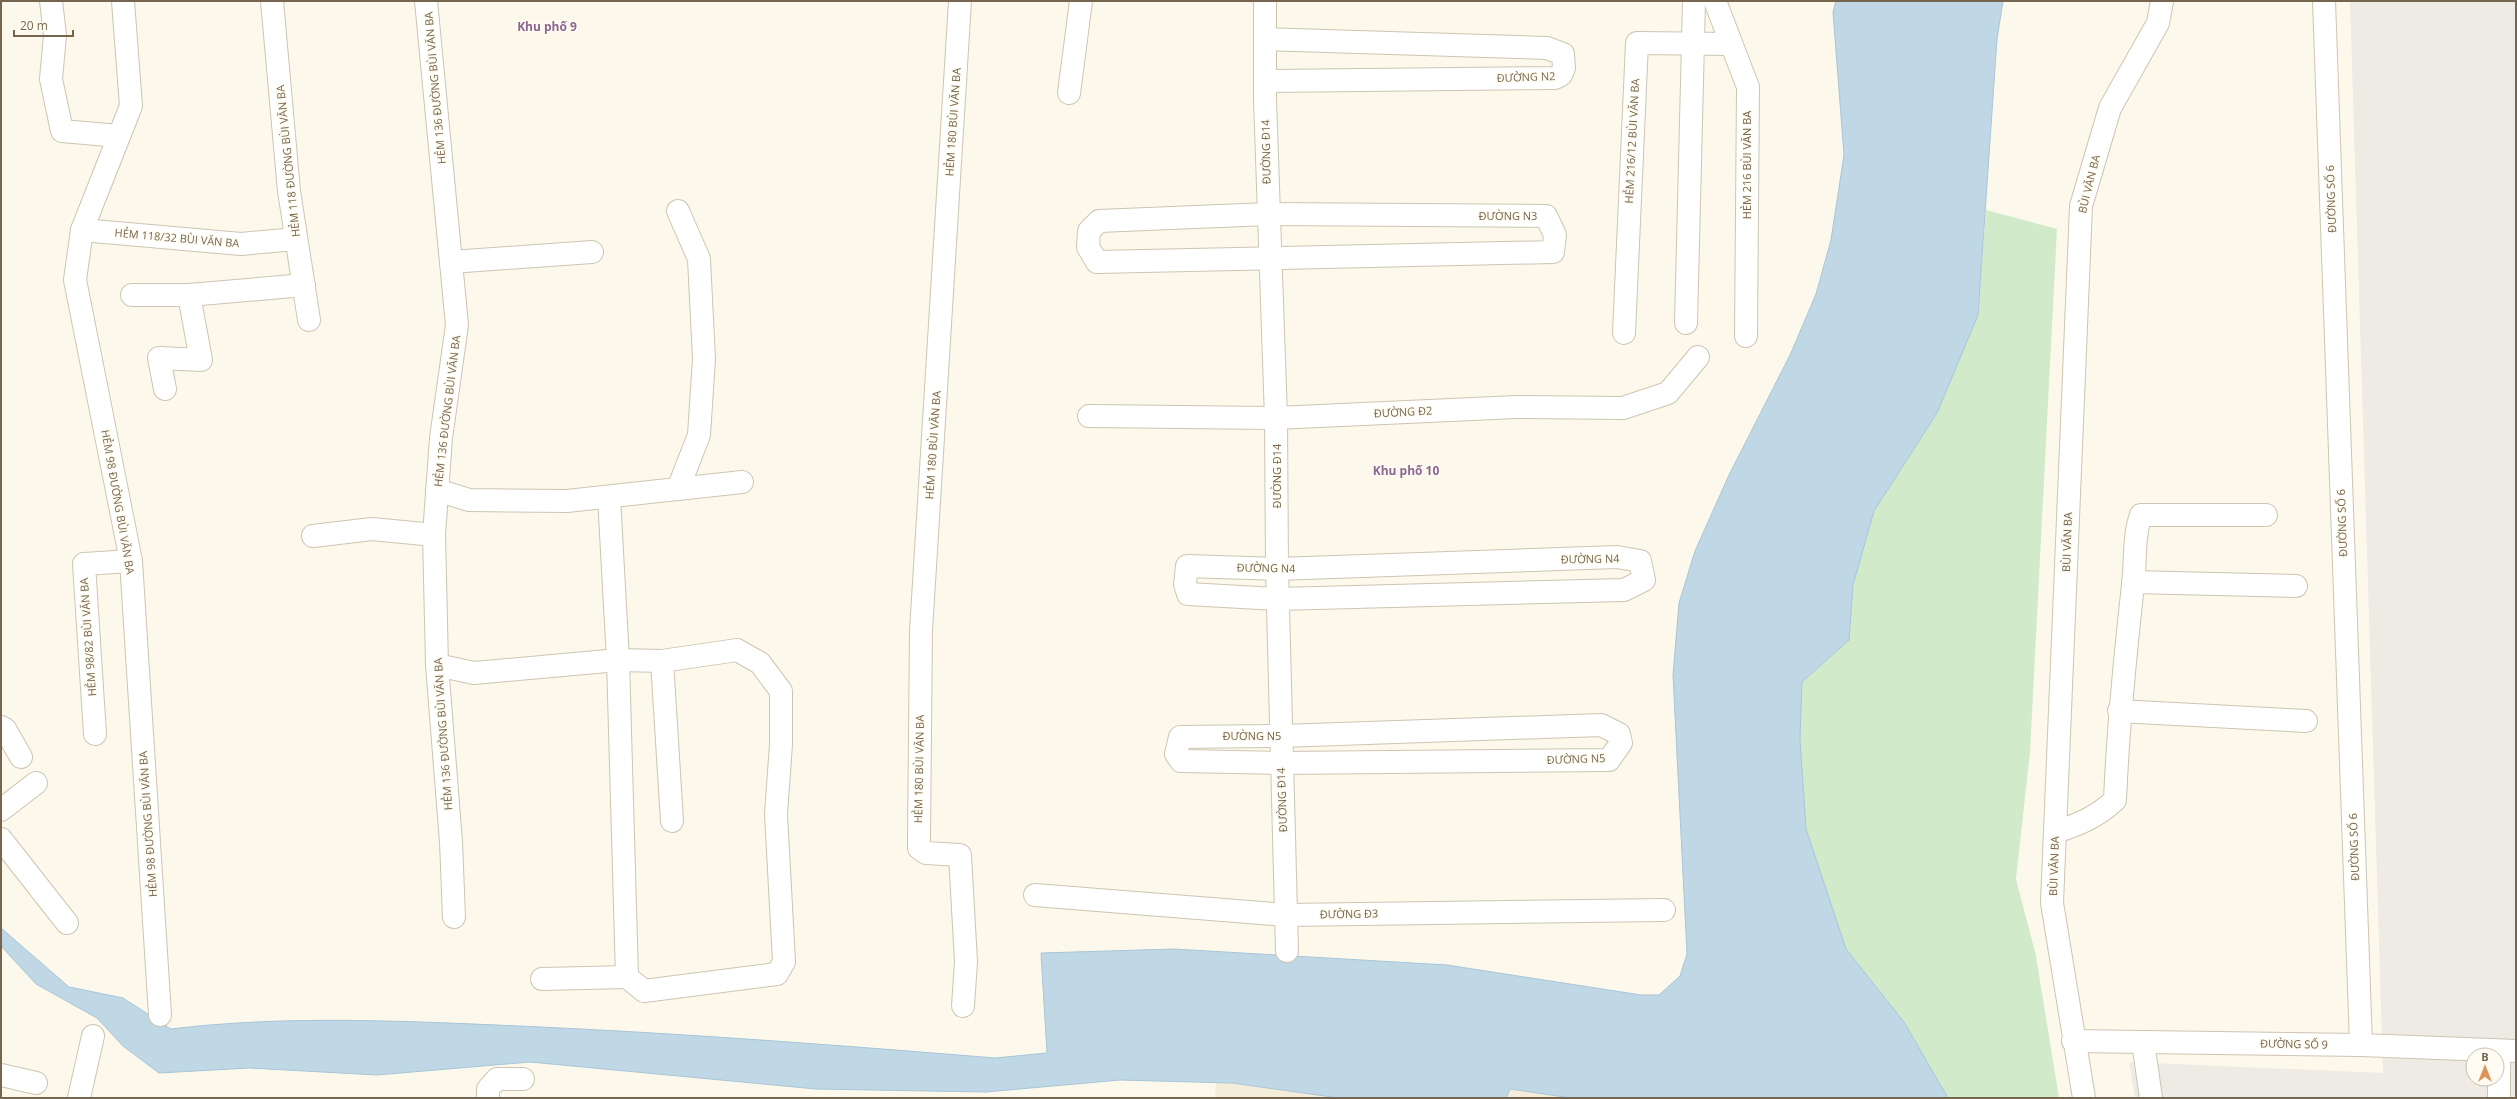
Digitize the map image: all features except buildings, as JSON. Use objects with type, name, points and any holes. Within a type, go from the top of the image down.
[{"type":"street","points":[[51,1],[56,35],[51,79],[62,131],[119,136]]},
{"type":"street","name":"HẺM 98 ĐƯỜNG BÙI VĂN BA","points":[[122,1],[131,106],[82,230],[75,280],[131,561],[160,1015]]},
{"type":"street","name":"HẺM 118 ĐƯỜNG BÙI VĂN BA","points":[[272,1],[289,191],[309,320]]},
{"type":"street","name":"HẺM 136 ĐƯỜNG BÙI VĂN BA","points":[[426,1],[457,326],[441,438],[434,535],[437,665],[451,842],[454,917]]},
{"type":"street","name":"HẺM 180 BÙI VĂN BA","points":[[960,1],[921,631],[919,848],[926,853],[959,853],[966,962],[963,1006]]},
{"type":"street","points":[[1069,93],[1081,1]]},
{"type":"street","name":"ĐƯỜNG Đ14","points":[[1265,1],[1268,214],[1276,418],[1277,569],[1286,951]]},
{"type":"street","points":[[1686,322],[1694,1]]},
{"type":"street","name":"HẺM 216 BÙI VĂN BA","points":[[1715,1],[1748,87],[1746,336]]},
{"type":"street","name":"BÙI VĂN BA","points":[[2084,1098],[2073,1041],[2052,903],[2080,206],[2110,108],[2158,23],[2162,1]]},
{"type":"street","name":"ĐƯỜNG SỐ 6","points":[[2324,1],[2361,1045]]},
{"type":"street","name":"ĐƯỜNG N2","points":[[1265,39],[1547,48],[1563,54],[1564,68],[1561,75],[1555,78],[1265,81]]},
{"type":"street","name":"HẺM 216/12 BÙI VĂN BA","points":[[1624,333],[1637,43],[1731,44]]},
{"type":"street","points":[[678,211],[699,259],[704,359],[699,435],[678,489]]},
{"type":"street","points":[[1268,214],[1099,221],[1089,231],[1088,247],[1097,262],[1270,260]]},
{"type":"street","name":"ĐƯỜNG N3","points":[[1268,214],[1546,216],[1555,235],[1553,252],[1270,260]]},
{"type":"street","name":"HẺM 118/32 BÙI VĂN BA","points":[[82,230],[241,244],[296,238]]},
{"type":"street","points":[[451,262],[592,252]]},
{"type":"street","points":[[132,295],[189,295],[304,285]]},
{"type":"street","points":[[165,389],[159,358],[201,360],[189,295]]},
{"type":"street","name":"ĐƯỜNG Đ2","points":[[1089,416],[1276,418],[1516,406],[1623,408],[1668,393],[1698,357]]},
{"type":"street","points":[[437,490],[470,500],[567,501],[742,482]]},
{"type":"street","points":[[609,497],[618,660],[627,977]]},
{"type":"street","points":[[2055,832],[2089,820],[2102,812],[2115,800],[2119,711],[2134,582],[2136,528],[2141,516],[2266,516]]},
{"type":"street","points":[[313,536],[372,529],[434,535]]},
{"type":"street","name":"ĐƯỜNG N4","points":[[1617,557],[1640,561],[1644,580],[1624,590],[1278,598],[1188,594],[1185,584],[1188,566],[1277,569],[1617,557]]},
{"type":"street","name":"HẺM 98/82 BÙI VĂN BA","points":[[95,734],[84,564],[131,561]]},
{"type":"street","points":[[2134,582],[2296,586]]},
{"type":"street","points":[[437,665],[474,673],[618,660],[662,661],[737,650],[760,663],[781,691],[781,744],[776,814],[784,962],[777,974],[644,991],[627,977],[542,979]]},
{"type":"street","points":[[662,661],[672,821]]},
{"type":"street","points":[[2119,711],[2306,721]]},
{"type":"street","name":"ĐƯỜNG N5","points":[[1602,725],[1619,734],[1621,743],[1609,760],[1281,763],[1181,761],[1176,754],[1180,737],[1281,736],[1602,725]]},
{"type":"street","points":[[1,727],[5,729],[22,757]]},
{"type":"street","points":[[1,810],[36,783]]},
{"type":"street","points":[[1,839],[67,924]]},
{"type":"street","name":"ĐƯỜNG Đ3","points":[[1035,895],[1286,915],[1664,910]]},
{"type":"street","points":[[79,1098],[93,1036]]},
{"type":"street","name":"ĐƯỜNG SỐ 9","points":[[2073,1041],[2361,1045],[2508,1051]]},
{"type":"street","points":[[2143,1042],[2151,1098]]},
{"type":"street","points":[[2499,1098],[2508,1051]]},
{"type":"street","points":[[1,1075],[36,1083]]},
{"type":"street","points":[[488,1098],[488,1088],[497,1079],[523,1079]]},
{"type":"shaded area","points":[[2350,1],[2516,1],[2516,1098],[2135,1098],[2129,1062],[2383,1073]]},
{"type":"shaded area","points":[[1216,1083],[1232,1083],[1339,1098],[1215,1098]]},
{"type":"shaded area","points":[[1509,1089],[1571,1098],[1506,1098]]},
{"type":"green space","points":[[1986,210],[2057,229],[2030,752],[2016,879],[2036,956],[2059,1098],[1948,1098],[1904,1022],[1846,949],[1806,829],[1800,739],[1802,682],[1849,640],[1853,585],[1874,511],[1937,413],[1978,315]]},
{"type":"water","points":[[1836,1],[2003,1],[1997,39],[1978,315],[1937,413],[1874,511],[1853,585],[1849,640],[1802,682],[1800,739],[1806,829],[1846,949],[1904,1022],[1948,1098],[1571,1098],[1510,1089],[1506,1098],[1339,1098],[1232,1083],[1120,1080],[986,1092],[816,1089],[530,1062],[377,1075],[249,1068],[159,1073],[123,1046],[97,1018],[36,984],[1,946],[1,928],[69,987],[123,998],[171,1029],[258,1022],[345,1020],[432,1022],[698,1036],[995,1058],[1047,1053],[1041,953],[1174,949],[1447,965],[1641,995],[1659,995],[1680,976],[1687,954],[1673,675],[1679,603],[1695,551],[1729,475],[1791,353],[1816,294],[1831,240],[1844,155],[1833,12]]},
{"type":"district","name":"Khu phố 9","points":[[547,27]]},
{"type":"district","name":"Khu phố 10","points":[[1406,471]]}]
